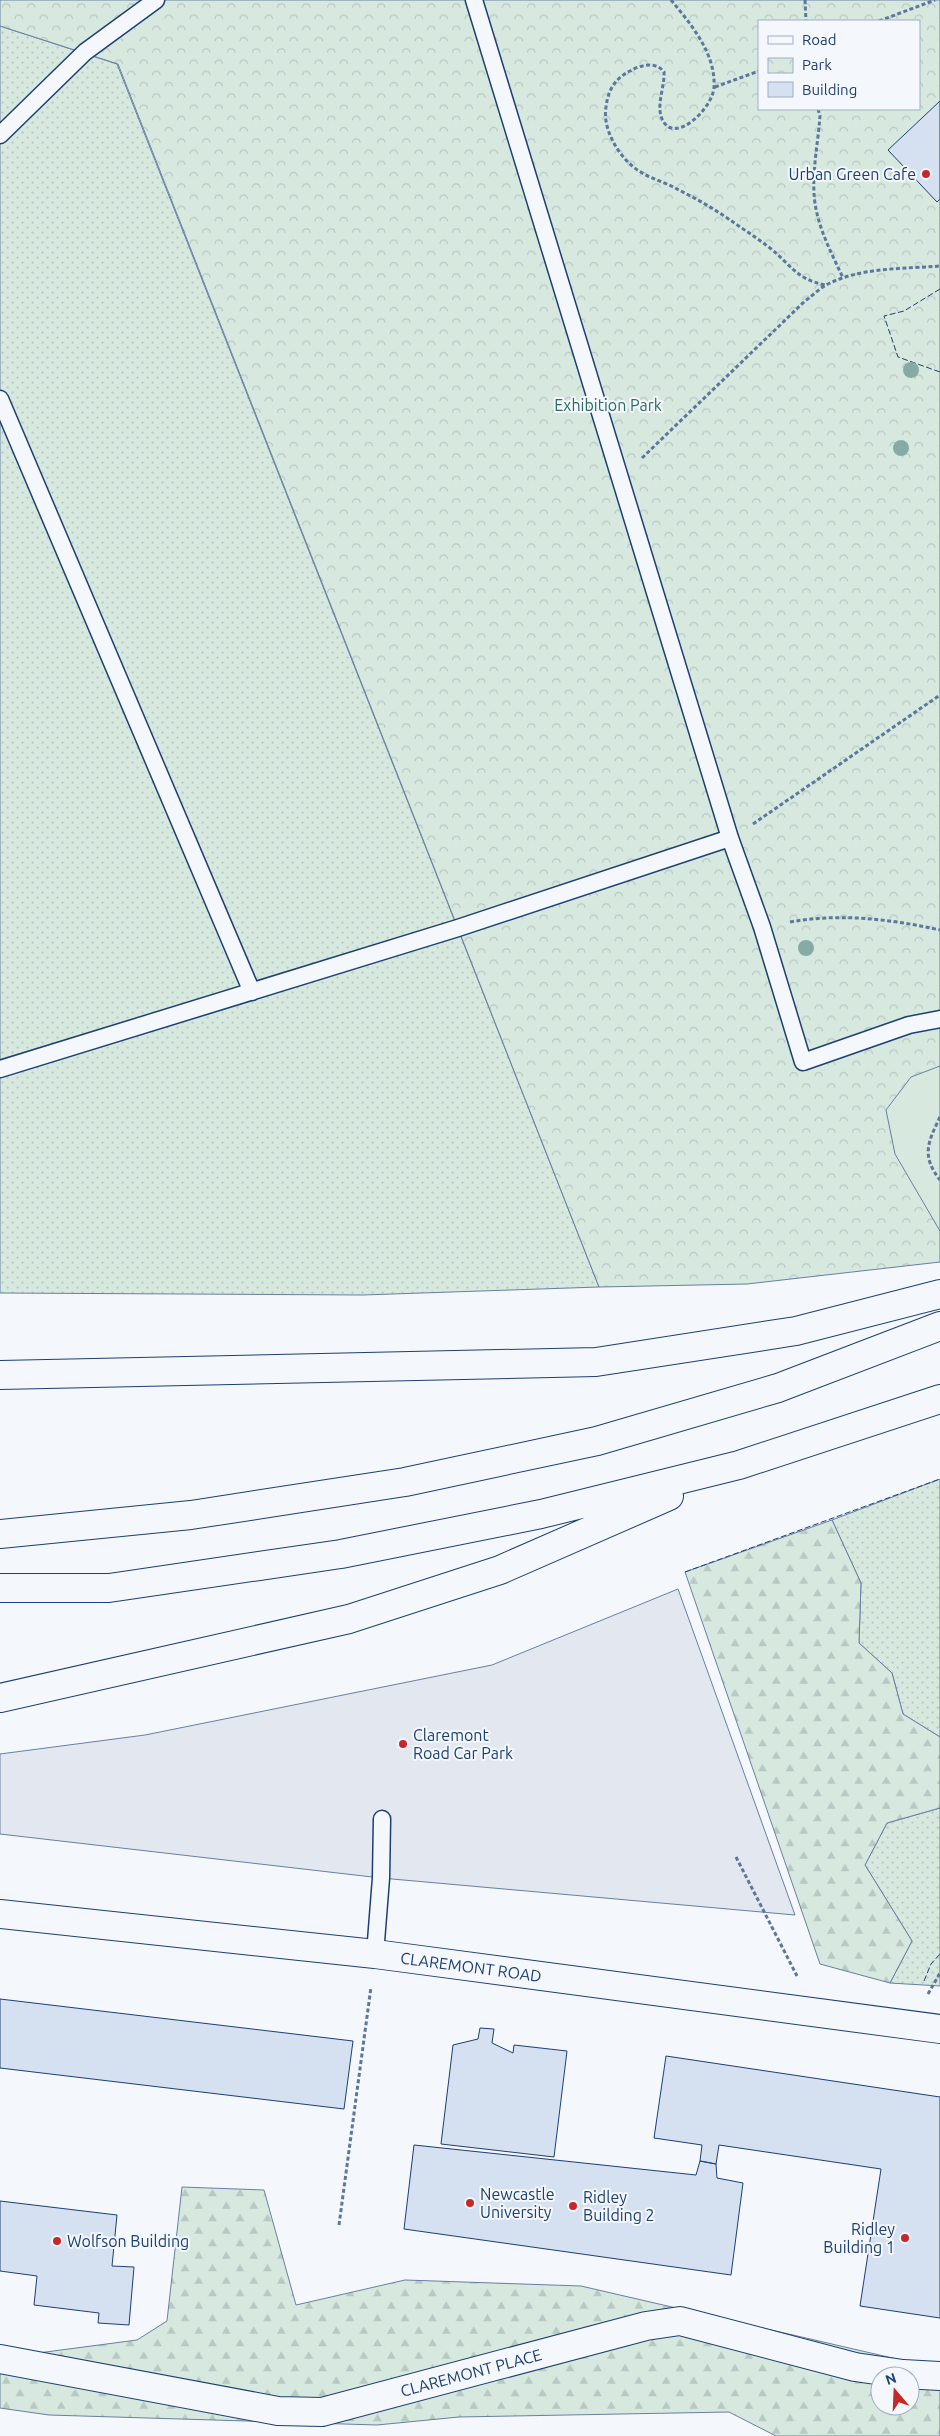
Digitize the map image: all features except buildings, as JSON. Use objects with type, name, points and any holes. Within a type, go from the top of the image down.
[{"type":"main road","points":[[0,1375],[596,1362],[796,1332],[940,1294]]},
{"type":"main road","points":[[0,1534],[191,1515],[405,1482],[597,1441],[778,1388],[940,1326]]},
{"type":"main road","points":[[0,1588],[109,1588],[341,1554],[541,1514],[739,1465],[940,1399]]},
{"type":"main road","points":[[0,1698],[348,1619],[500,1570],[739,1465]]},
{"type":"main road","name":"CLAREMONT ROAD","points":[[0,1914],[375,1954],[940,2029]]},
{"type":"main road","name":"CLAREMONT PLACE","points":[[0,2358],[278,2411],[322,2412],[646,2326],[680,2321],[855,2367],[902,2374],[940,2376]]},
{"type":"lane","points":[[0,135],[85,52],[156,0]]},
{"type":"lane","points":[[474,0],[730,838],[762,928],[803,1062],[909,1025],[940,1019]]},
{"type":"lane","points":[[0,398],[252,992]]},
{"type":"lane","points":[[0,1069],[458,928],[730,838]]},
{"type":"lane","points":[[375,1954],[381,1878],[382,1819]]},
{"type":"path","points":[[671,0],[698,35],[710,60],[714,88],[708,108],[696,119],[682,127],[673,129],[666,125],[661,119],[664,72],[661,68],[650,64],[632,70],[615,82],[607,97],[605,112],[611,138],[623,156],[638,170],[680,190],[717,211],[772,250],[795,273],[809,282],[825,285]]},
{"type":"path","points":[[805,0],[806,20]]},
{"type":"path","points":[[882,20],[935,0]]},
{"type":"path","points":[[714,88],[758,71]]},
{"type":"path","points":[[818,110],[820,116],[814,188],[816,208],[824,239],[843,278]]},
{"type":"path","points":[[621,478],[804,301],[825,285],[843,278],[869,272],[940,266]]},
{"type":"path","points":[[730,838],[940,696]]},
{"type":"path","points":[[762,928],[808,919],[838,917],[881,920],[940,930]]},
{"type":"path","points":[[940,1117],[927,1149],[928,1160],[940,1180]]},
{"type":"path","points":[[736,1857],[816,2012]]},
{"type":"path","points":[[339,2225],[375,1954]]},
{"type":"green space","name":"Exhibition Park","points":[[0,0],[940,0],[940,1262],[747,1284],[599,1287],[118,64],[0,26]]},
{"type":"green space","points":[[0,26],[117,64],[599,1287],[363,1295],[0,1293]]},
{"type":"green space","points":[[940,1066],[940,1231],[895,1154],[886,1110],[911,1077]]},
{"type":"green space","points":[[940,1479],[940,1737],[903,1714],[892,1673],[859,1643],[861,1583],[832,1520]]},
{"type":"green space","points":[[832,1520],[861,1583],[859,1643],[892,1673],[903,1714],[940,1737],[940,1808],[887,1823],[865,1865],[912,1941],[890,1983],[820,1964],[685,1572]]},
{"type":"green space","points":[[940,1808],[940,1986],[890,1983],[912,1941],[865,1865],[887,1823]]},
{"type":"green space","points":[[182,2187],[264,2190],[296,2305],[405,2280],[581,2286],[940,2369],[940,2436],[776,2436],[729,2412],[459,2417],[377,2425],[49,2415],[0,2408],[0,2358],[137,2340],[167,2321]]},
{"type":"shaded area","name":"Claremont Road Car Park","points":[[678,1589],[795,1915],[381,1878],[0,1834],[0,1754],[145,1735],[492,1665]]},
{"type":"fence","points":[[940,289],[904,311],[884,316],[898,357],[940,372]]},
{"type":"fence","points":[[685,1572],[940,1479]]},
{"type":"fence","points":[[924,1981],[931,1964],[940,1954]]},
{"type":"place","name":"Urban Green Cafe","points":[[926,174]]},
{"type":"place","name":"Claremont Road Car Park","points":[[403,1744]]},
{"type":"place","name":"Newcastle University","points":[[470,2203]]},
{"type":"place","name":"Ridley Building 2","points":[[573,2206]]},
{"type":"place","name":"Ridley Building 1","points":[[905,2238]]},
{"type":"place","name":"Wolfson Building","points":[[57,2241]]}]
